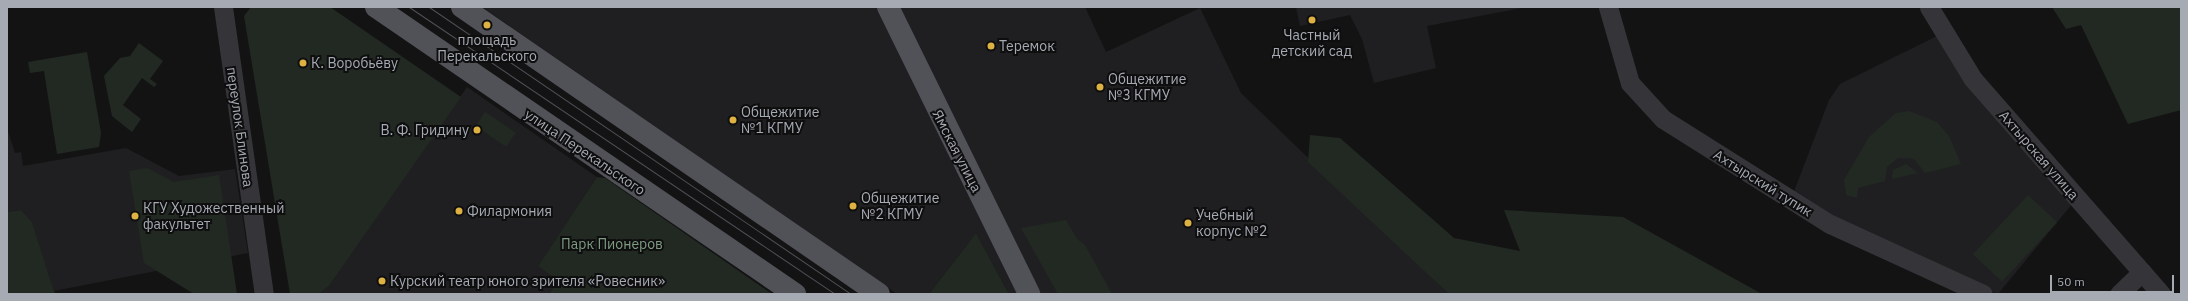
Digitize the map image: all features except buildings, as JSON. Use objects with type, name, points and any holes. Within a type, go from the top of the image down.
[{"type":"main road","name":"улица Перекальского","points":[[376,7],[795,294]]},
{"type":"main road","points":[[462,7],[879,294]]},
{"type":"main road","name":"Ямская улица","points":[[888,7],[1030,294]]},
{"type":"street","name":"переулок Блинова","points":[[222,7],[264,294]]},
{"type":"street","name":"Ахтырский тупик","points":[[1608,7],[1630,83],[1664,120],[1830,224],[1983,294]]},
{"type":"street","name":"Ахтырская улица","points":[[1929,7],[1972,79],[2161,294]]},
{"type":"street","points":[[2119,294],[2142,272]]},
{"type":"shaded area","points":[[482,7],[1085,7],[1106,52],[1200,8],[1241,93],[1449,294],[1009,294],[976,233],[929,294],[897,294]]},
{"type":"shaded area","points":[[1296,7],[1527,7],[1427,26],[1436,68],[1374,83],[1362,39],[1350,15],[1300,26]]},
{"type":"shaded area","points":[[1937,36],[2073,203],[1998,294],[1864,234],[1793,194],[1829,100],[1840,84]]},
{"type":"shaded area","points":[[467,87],[597,177],[538,266],[558,281],[549,294],[319,294],[329,286]]},
{"type":"shaded area","name":"КГУ Художественный факультет","points":[[7,128],[15,153],[21,152],[23,166],[126,148],[179,176],[235,169],[248,253],[54,291],[32,222],[21,210],[7,212]]},
{"type":"green space","points":[[251,7],[330,7],[461,97],[329,286],[319,294],[290,294],[244,16]]},
{"type":"green space","points":[[2052,7],[2181,7],[2181,110],[2128,124],[2081,25],[2066,29]]},
{"type":"green space","points":[[139,43],[163,61],[150,79],[157,84],[154,87],[142,78],[123,105],[141,119],[132,132],[112,116],[104,76],[120,58],[130,56]]},
{"type":"green space","points":[[87,52],[101,133],[99,147],[57,154],[44,71],[30,73],[28,62]]},
{"type":"green space","points":[[1909,111],[1937,122],[1949,136],[1961,164],[1925,173],[1914,159],[1898,158],[1887,167],[1885,181],[1858,188],[1857,198],[1846,195],[1844,180],[1869,137],[1896,113]]},
{"type":"green space","points":[[485,112],[516,133],[506,147],[475,126]]},
{"type":"green space","points":[[1310,135],[1340,138],[1454,238],[1520,251],[1504,210],[1623,217],[1762,294],[1449,294],[1308,162]]},
{"type":"green space","points":[[1906,164],[1918,173],[1892,179],[1893,170]]},
{"type":"green space","points":[[147,168],[174,182],[219,175],[237,294],[194,294],[144,263],[129,171]]},
{"type":"green space","name":"Парк Пионеров","points":[[597,177],[605,178],[772,294],[549,294],[558,281],[538,266]]},
{"type":"green space","points":[[2028,195],[2057,222],[2002,282],[1973,254]]},
{"type":"green space","points":[[21,210],[32,222],[55,294],[7,294],[7,212]]},
{"type":"green space","points":[[1066,220],[1077,239],[1085,245],[1112,294],[1058,294],[1021,228]]},
{"type":"green space","points":[[976,233],[1009,294],[929,294]]},
{"type":"tram line","points":[[409,7],[835,294]]},
{"type":"tram line","points":[[429,7],[851,294]]},
{"type":"place","name":"Частный детский сад","points":[[1312,20]]},
{"type":"place","name":"площадь Перекальского","points":[[487,25]]},
{"type":"place","name":"Теремок","points":[[991,46]]},
{"type":"place","name":"К. Воробьёву","points":[[303,63]]},
{"type":"place","name":"Общежитие №3 КГМУ","points":[[1100,87]]},
{"type":"place","name":"Общежитие №1 КГМУ","points":[[733,120]]},
{"type":"place","name":"В. Ф. Гридину","points":[[477,130]]},
{"type":"place","name":"Общежитие №2 КГМУ","points":[[853,206]]},
{"type":"place","name":"Филармония","points":[[459,211]]},
{"type":"place","name":"КГУ Художественный факультет","points":[[135,216]]},
{"type":"place","name":"Учебный корпус №2","points":[[1188,223]]},
{"type":"place","name":"Курский театр юного зрителя «Ровесник»","points":[[382,281]]}]
